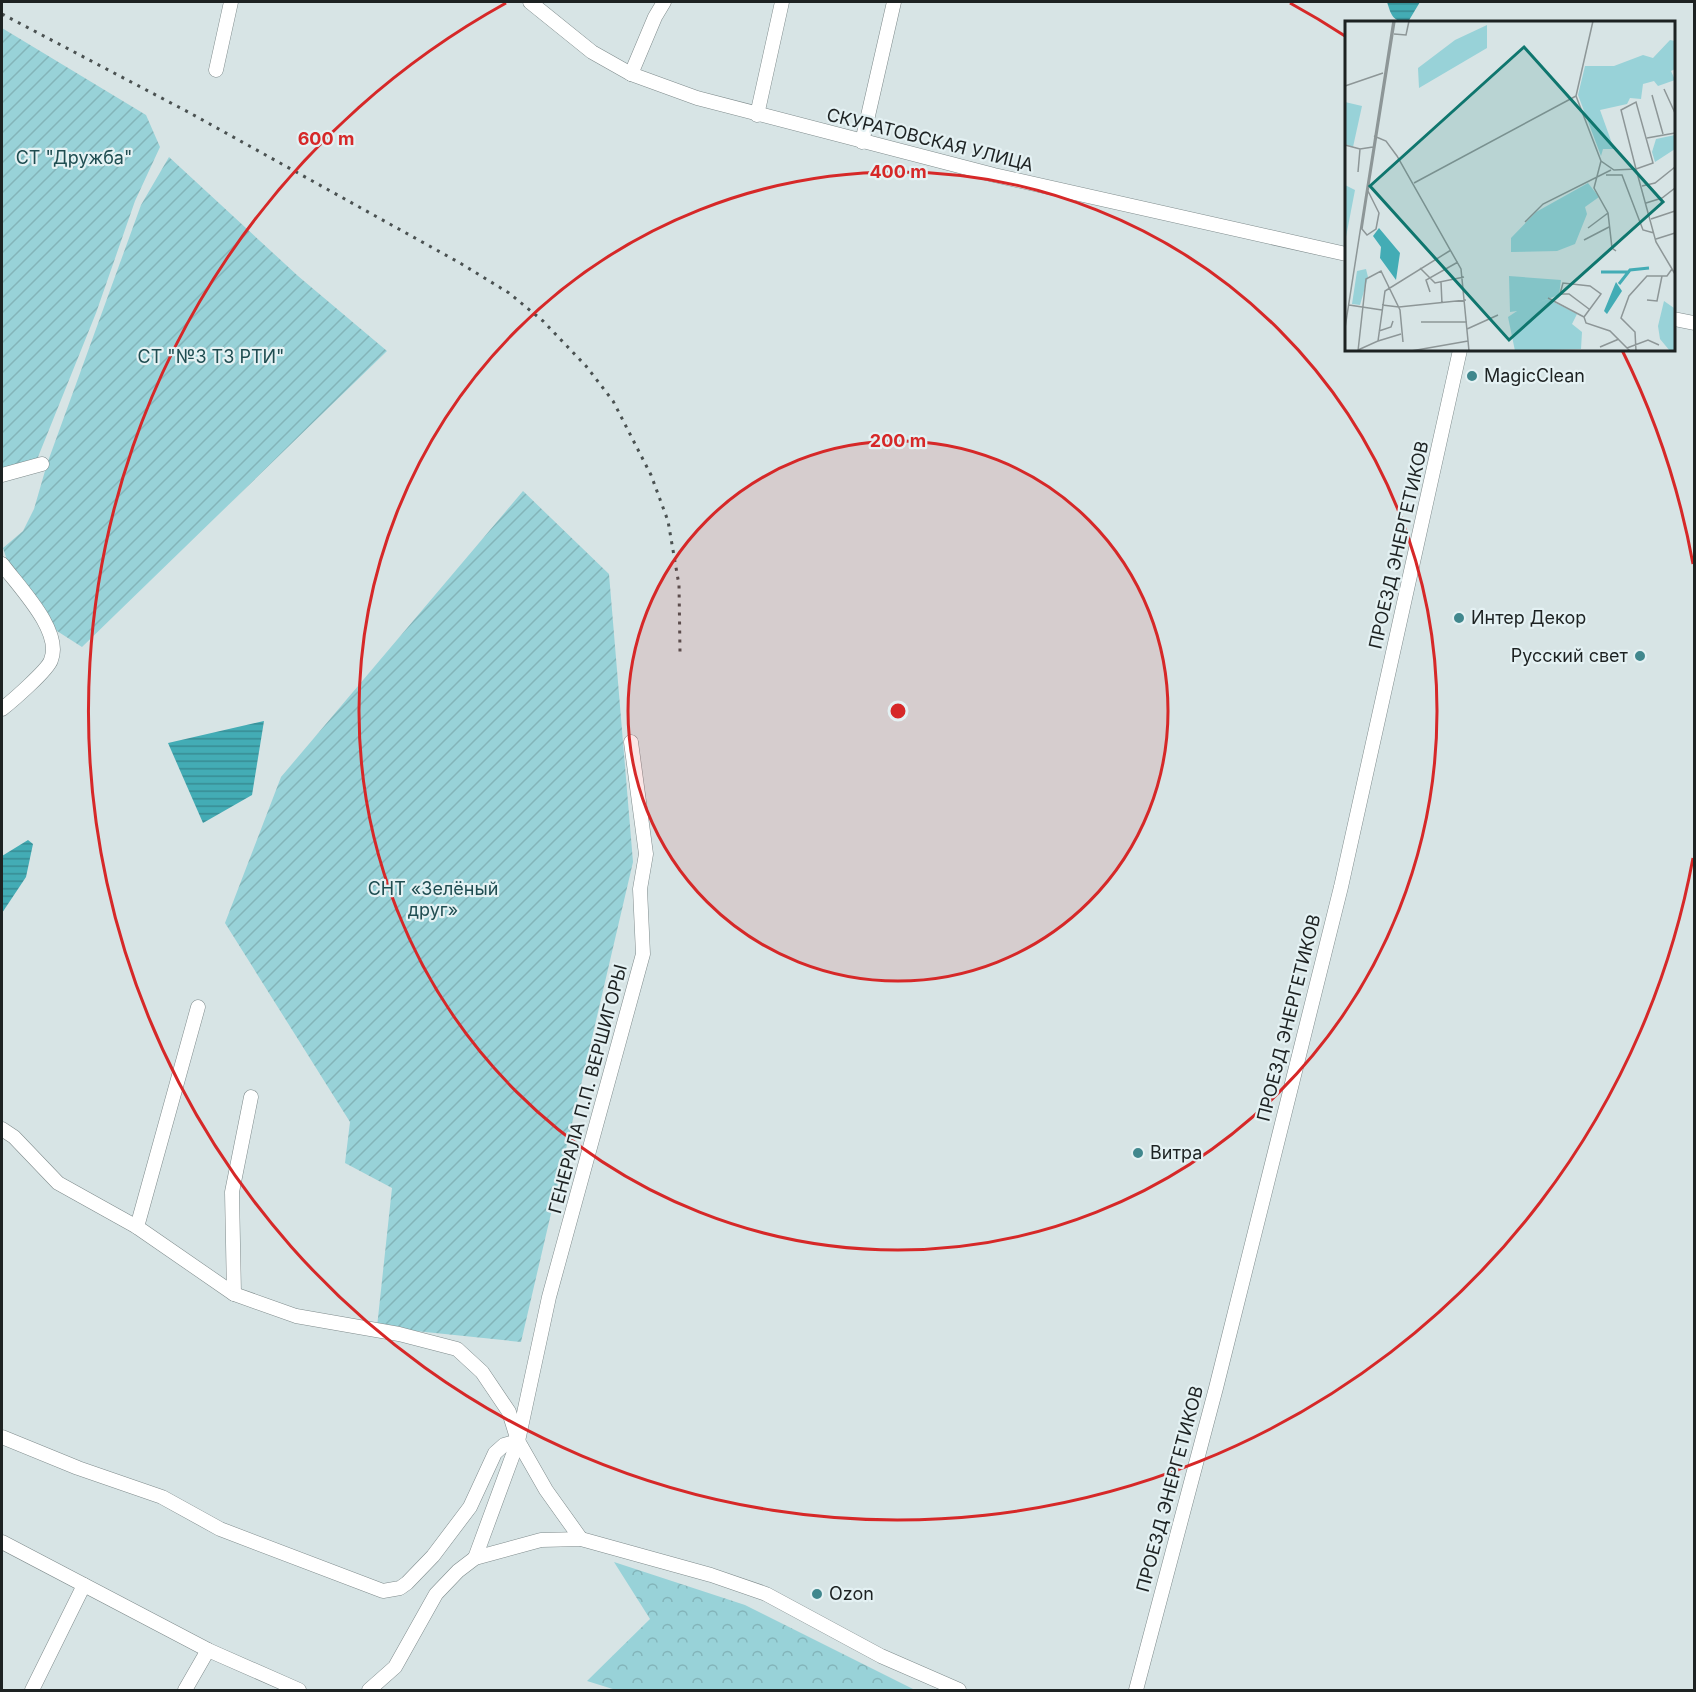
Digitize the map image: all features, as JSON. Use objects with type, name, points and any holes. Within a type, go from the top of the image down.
[{"type":"street","points":[[216,70],[231,2]]},
{"type":"street","name":"СКУРАТОВСКАЯ УЛИЦА","points":[[530,2],[592,52],[631,74],[697,98],[994,175],[1345,254]]},
{"type":"street","points":[[631,74],[655,17],[664,2]]},
{"type":"street","points":[[758,115],[782,2]]},
{"type":"street","points":[[861,142],[894,2]]},
{"type":"street","points":[[1675,319],[1695,323]]},
{"type":"street","name":"ПРОЕЗД ЭНЕРГЕТИКОВ","points":[[1136,1690],[1216,1388],[1341,887],[1460,351]]},
{"type":"street","points":[[2,475],[42,464]]},
{"type":"street","points":[[2,564],[48,625],[54,644],[51,661],[2,709]]},
{"type":"street","name":"ГЕНЕРАЛА П.П. ВЕРШИГОРЫ","points":[[475,1558],[518,1442],[549,1297],[643,954],[644,932],[640,889],[646,854],[631,742]]},
{"type":"street","points":[[137,1227],[198,1007]]},
{"type":"street","points":[[234,1294],[232,1192],[251,1097]]},
{"type":"street","points":[[2,1129],[14,1137],[58,1183],[137,1227],[234,1294],[296,1316],[399,1334],[457,1349],[482,1372],[504,1404],[509,1412],[518,1442],[546,1490],[581,1539]]},
{"type":"street","points":[[2,1437],[78,1468],[162,1497],[220,1529],[383,1591],[400,1588],[408,1583],[433,1556],[470,1507],[495,1453],[504,1445],[518,1442]]},
{"type":"street","points":[[369,1690],[395,1667],[436,1594],[458,1571],[475,1558],[541,1540],[581,1539],[711,1575],[766,1594],[881,1656],[959,1690]]},
{"type":"street","points":[[2,1542],[208,1650],[298,1690]]},
{"type":"street","points":[[32,1690],[84,1585]]},
{"type":"street","points":[[185,1690],[208,1650]]},
{"type":"green space","name":"СТ \"Дружба\"","points":[[2,28],[146,115],[160,147],[135,201],[96,313],[36,462],[2,469]]},
{"type":"green space","name":"СТ \"№3 ТЗ РТИ\"","points":[[169,157],[298,276],[387,351],[82,647],[57,631],[10,569],[3,548],[23,531],[34,509],[47,464],[141,205]]},
{"type":"green space","name":"СНТ «Зелёный друг»","points":[[523,491],[609,574],[633,862],[521,1342],[377,1327],[392,1188],[345,1163],[350,1122],[225,923],[281,777]]},
{"type":"green space","points":[[614,1562],[745,1605],[915,1690],[616,1690],[587,1681],[650,1619]]},
{"type":"shaded area","points":[[1387,2],[1420,2],[1409,21],[1399,21],[1391,14]]},
{"type":"shaded area","points":[[264,721],[252,795],[203,823],[168,743]]},
{"type":"shaded area","points":[[28,840],[33,844],[26,877],[2,913],[2,856]]},
{"type":"railway","points":[[2,14],[190,113],[460,263],[509,293],[543,321],[586,366],[613,401],[651,475],[668,521],[679,585],[680,652]]},
{"type":"place","name":"MagicClean","points":[[1472,376]]},
{"type":"place","name":"Интер Декор","points":[[1459,618]]},
{"type":"place","name":"Русский свет","points":[[1640,656]]},
{"type":"place","name":"Витра","points":[[1138,1153]]},
{"type":"place","name":"Ozon","points":[[817,1594]]}]
